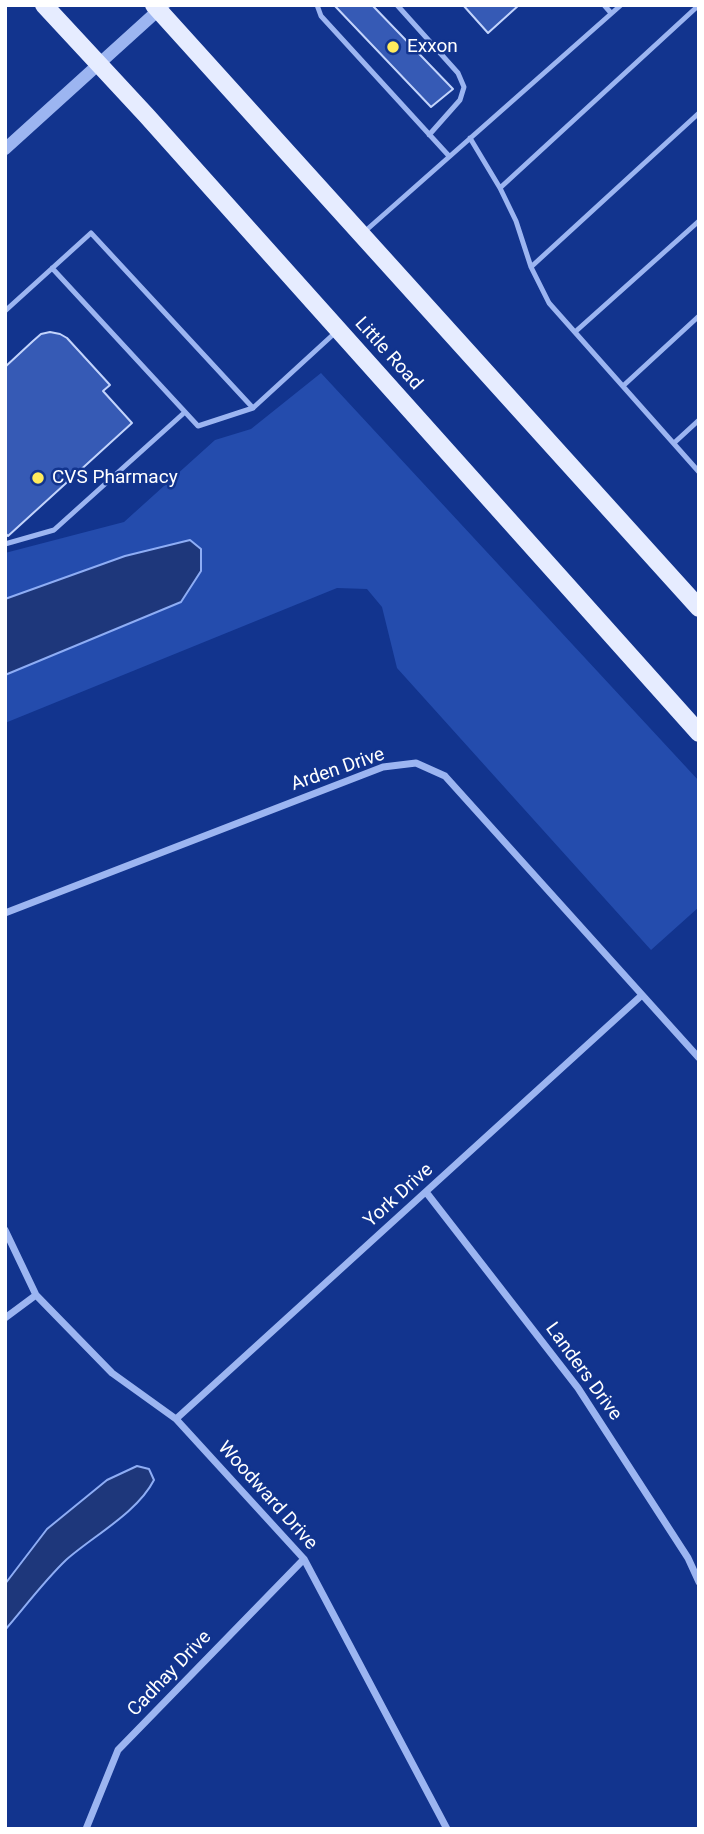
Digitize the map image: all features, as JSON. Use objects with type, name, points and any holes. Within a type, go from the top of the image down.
[{"type":"main road","name":"Little Road","points":[[44,5],[699,733]]},
{"type":"main road","points":[[159,7],[201,59],[699,608]]},
{"type":"street","points":[[5,149],[159,7]]},
{"type":"street","name":"Arden Drive","points":[[5,913],[383,767],[416,763],[445,776],[699,1058]]},
{"type":"street","name":"York Drive","points":[[176,1419],[642,995]]},
{"type":"street","name":"Landers Drive","points":[[426,1192],[578,1388],[688,1558],[699,1582]]},
{"type":"street","name":"Woodward Drive","points":[[5,1230],[36,1295],[111,1373],[176,1419],[304,1559],[447,1829]]},
{"type":"street","points":[[5,1318],[36,1295]]},
{"type":"street","name":"Cadhay Drive","points":[[86,1829],[118,1750],[304,1559]]},
{"type":"lane","points":[[317,5],[321,16],[449,156]]},
{"type":"lane","points":[[397,5],[458,73],[464,87],[460,100],[429,135]]},
{"type":"lane","points":[[604,5],[611,13]]},
{"type":"lane","points":[[361,234],[621,5]]},
{"type":"lane","points":[[500,188],[699,5]]},
{"type":"lane","points":[[531,267],[699,113]]},
{"type":"lane","points":[[470,138],[500,188],[516,222],[531,267],[549,303],[699,472]]},
{"type":"lane","points":[[575,332],[699,221]]},
{"type":"lane","points":[[5,311],[91,233],[253,408]]},
{"type":"lane","points":[[52,268],[198,426],[253,408],[338,330]]},
{"type":"lane","points":[[623,386],[699,316]]},
{"type":"lane","points":[[5,544],[54,530],[185,412]]},
{"type":"lane","points":[[674,443],[699,420]]},
{"type":"shaded area","points":[[321,373],[699,781],[699,907],[651,950],[397,668],[382,607],[367,589],[337,588],[5,723],[5,553],[124,522],[215,440],[251,429]]},
{"type":"shaded area","points":[[190,540],[201,549],[201,571],[181,602],[5,675],[5,599],[125,556]]},
{"type":"shaded area","points":[[137,1466],[149,1469],[154,1480],[146,1492],[126,1513],[66,1560],[5,1630],[5,1584],[47,1529],[107,1480]]},
{"type":"building","name":"Exxon","points":[[334,5],[372,5],[453,89],[431,107]]},
{"type":"building","points":[[463,5],[519,5],[488,33]]},
{"type":"building","name":"CVS Pharmacy","points":[[50,332],[67,338],[110,385],[103,391],[132,423],[8,536],[5,533],[5,367],[41,334]]},
{"type":"place","name":"Exxon","points":[[393,47]]},
{"type":"place","name":"CVS Pharmacy","points":[[38,478]]}]
